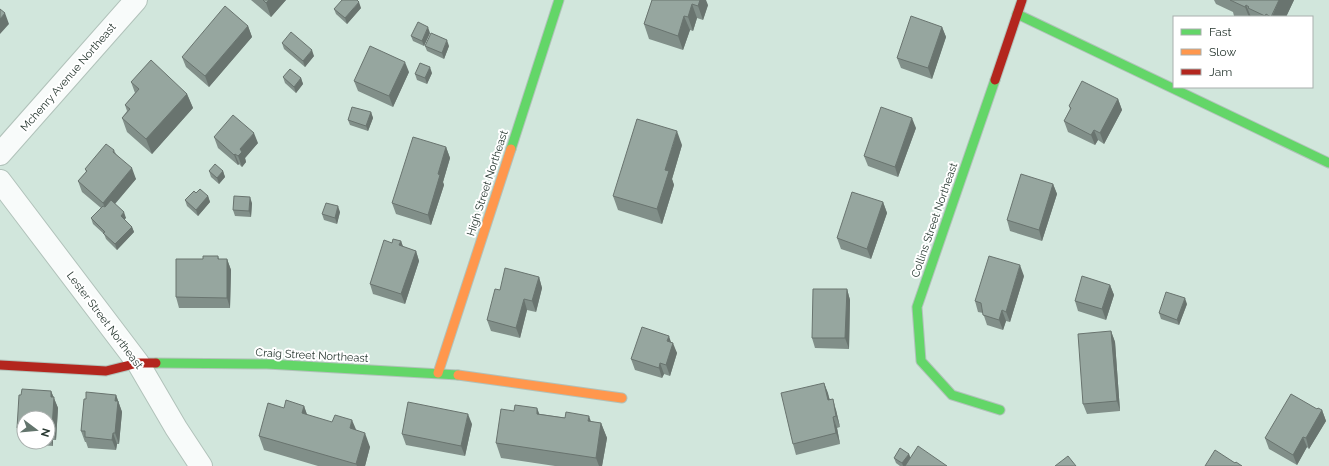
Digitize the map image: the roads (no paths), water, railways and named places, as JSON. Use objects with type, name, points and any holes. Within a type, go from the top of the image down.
[{"type":"street","name":"Mchenry Avenue Northeast","points":[[0,154],[136,0]]},
{"type":"street","name":"High Street Northeast","points":[[438,373],[559,0]]},
{"type":"street","name":"Collins Street Northeast","points":[[1000,410],[952,395],[921,361],[917,307],[1022,0]]},
{"type":"street","points":[[1016,14],[1329,163]]},
{"type":"street","name":"Lester Street Northeast","points":[[0,181],[138,363],[176,428],[201,466]]},
{"type":"street","name":"Craig Street Northeast","points":[[0,365],[106,371],[138,363],[267,364],[438,373],[486,378],[622,398]]}]
